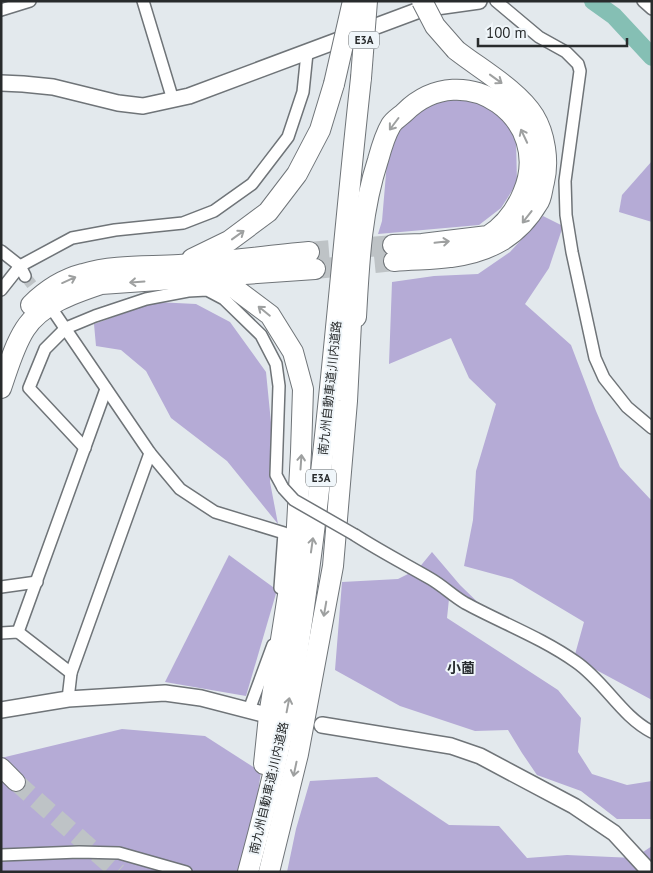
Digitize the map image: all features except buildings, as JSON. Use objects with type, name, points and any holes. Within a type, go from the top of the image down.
[{"type":"highway","points":[[182,272],[268,212],[297,174],[320,130],[334,84],[353,1]]},
{"type":"highway","name":"南九州自動車道;川内道路","points":[[248,872],[257,841],[287,708],[300,639],[331,390],[367,1]]},
{"type":"highway","points":[[342,469],[353,382],[359,256],[363,218],[381,148],[391,125],[414,102],[449,89],[466,89],[492,99],[518,122],[528,144],[531,169],[518,205],[495,232],[488,236],[422,244],[394,253],[451,257],[500,243],[517,230],[539,202],[546,175],[545,142],[534,116],[506,86],[456,50],[436,26],[422,1]]},
{"type":"highway","name":"南九州自動車道;川内道路","points":[[269,872],[294,773],[333,566],[348,392],[361,78]]},
{"type":"highway","points":[[1,388],[25,328],[45,308],[75,293],[101,284],[182,272],[312,260]]},
{"type":"highway","points":[[1,350],[7,334],[21,315],[38,298],[62,282],[83,274],[112,268],[182,272],[234,288],[270,315],[293,352],[303,389],[296,544],[269,716],[257,841]]},
{"type":"main road","points":[[1,766],[16,782]]},
{"type":"street","points":[[1,10],[30,1]]},
{"type":"street","points":[[143,1],[173,100]]},
{"type":"street","points":[[1,84],[23,84],[53,88],[118,104],[142,106],[189,96],[422,9],[479,1]]},
{"type":"street","points":[[496,1],[540,38],[566,52],[578,64],[580,72],[565,181],[566,214],[572,252],[595,358],[604,378],[627,407],[652,428]]},
{"type":"street","points":[[643,1],[652,9]]},
{"type":"street","points":[[1,290],[23,271],[72,238],[115,230],[183,223],[214,211],[252,184],[288,136],[303,92],[307,53]]},
{"type":"street","points":[[1,252],[23,271]]},
{"type":"street","points":[[85,448],[30,388],[45,349],[66,328],[95,316],[146,299],[188,291],[207,290],[224,299],[261,335],[276,364],[279,386],[276,475],[283,488],[294,500],[433,580],[464,602],[554,648],[578,663],[589,672],[628,714],[644,728],[652,732]]},
{"type":"street","points":[[1,710],[68,699],[165,693],[201,698],[256,712],[278,631],[284,533],[216,512],[180,489],[150,453],[54,312]]},
{"type":"street","points":[[18,632],[106,389]]},
{"type":"street","points":[[68,699],[71,673],[150,453]]},
{"type":"street","points":[[1,587],[37,582]]},
{"type":"street","points":[[1,633],[18,632],[71,673]]},
{"type":"street","points":[[322,725],[451,746],[480,756],[574,806],[614,833],[650,872]]},
{"type":"street","points":[[1,855],[79,852],[119,853],[186,872]]},
{"type":"shaded area","points":[[451,98],[485,102],[503,119],[516,140],[517,183],[501,208],[479,225],[378,234],[382,221],[387,162],[396,133],[420,106]]},
{"type":"shaded area","points":[[652,161],[652,222],[619,212],[622,195]]},
{"type":"shaded area","points":[[543,216],[563,226],[549,268],[525,304],[571,345],[620,467],[652,501],[652,700],[574,658],[584,622],[512,579],[464,566],[473,520],[476,471],[496,404],[469,378],[451,338],[389,364],[392,282],[434,276],[478,274],[510,252]]},
{"type":"shaded area","points":[[156,302],[196,304],[230,322],[266,372],[273,443],[270,482],[278,524],[227,461],[171,418],[146,371],[121,350],[96,346],[94,324]]},
{"type":"shaded area","points":[[432,552],[460,585],[496,620],[449,599],[447,618],[558,690],[581,718],[578,752],[592,774],[627,785],[652,781],[652,819],[617,819],[581,791],[537,775],[508,730],[475,731],[400,706],[335,670],[342,582],[398,579],[418,569]]},
{"type":"shaded area","points":[[229,555],[277,590],[246,696],[165,682]]},
{"type":"shaded area","points":[[122,729],[205,736],[261,772],[249,851],[240,872],[1,872],[1,758]]},
{"type":"shaded area","points":[[377,777],[449,825],[499,826],[527,858],[567,855],[634,858],[652,846],[652,872],[287,872],[296,829],[310,781]]},
{"type":"waterway","points":[[593,1],[614,16],[652,57]]},
{"type":"tunnel","points":[[309,252],[393,245]]},
{"type":"tunnel","points":[[315,269],[394,261]]},
{"type":"tunnel","points":[[25,276],[44,300]]},
{"type":"tunnel","points":[[16,782],[118,872]]},
{"type":"district","name":"小薗","points":[[461,668]]}]
